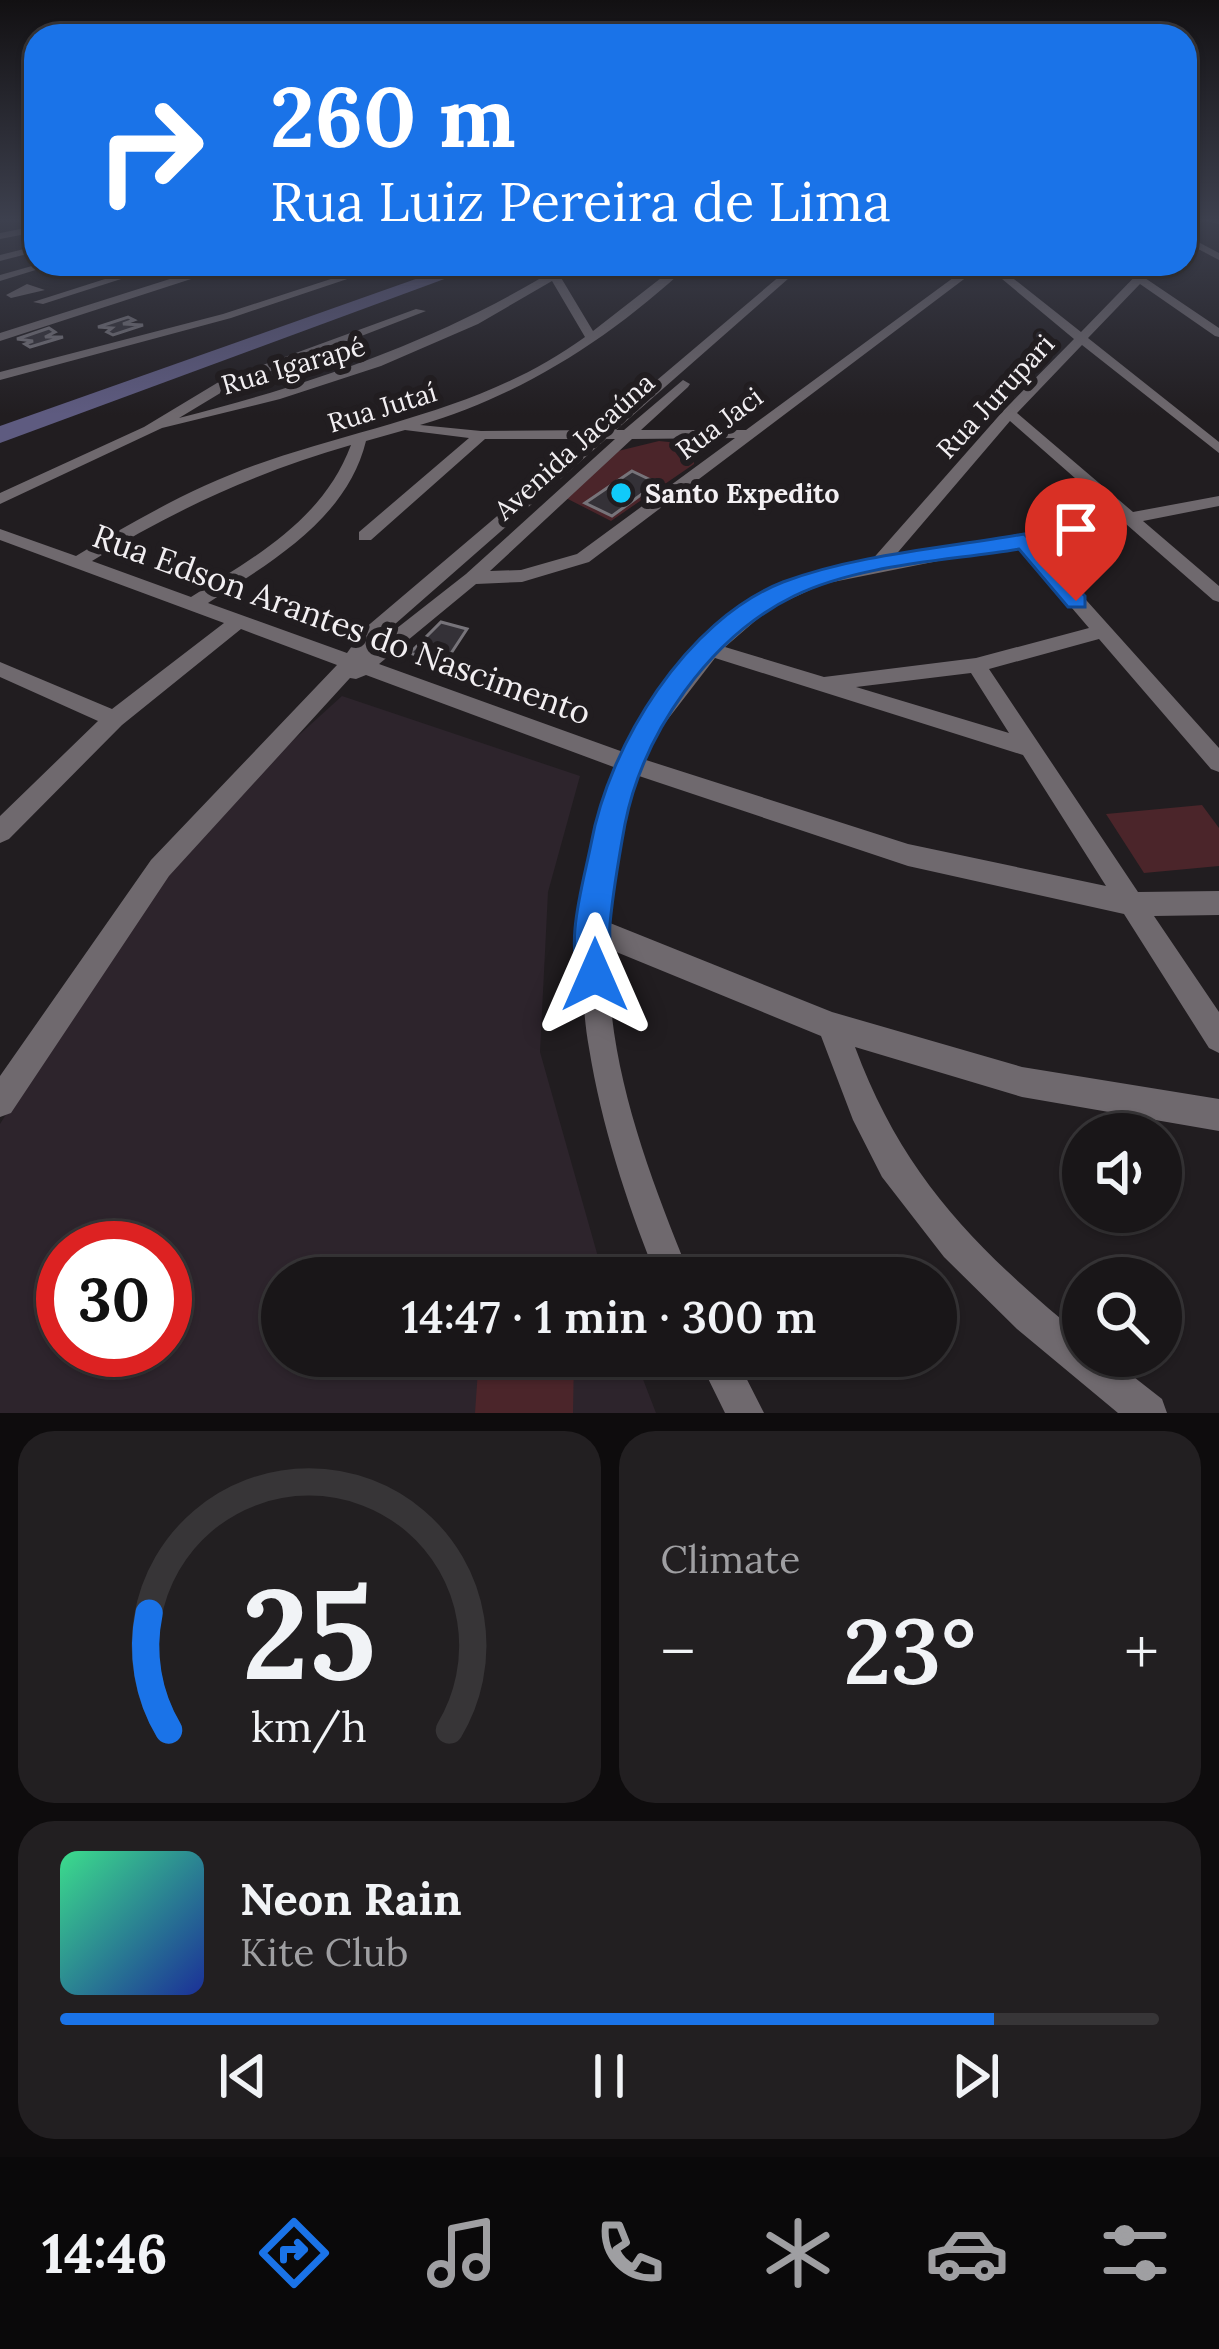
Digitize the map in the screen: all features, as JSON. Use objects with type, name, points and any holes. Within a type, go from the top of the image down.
[{"type":"street","points":[[0,324],[26,297],[65,284]]},
{"type":"street","points":[[26,297],[81,284]]},
{"type":"street","points":[[0,337],[168,284]]},
{"type":"street","points":[[26,297],[79,327],[208,284]]},
{"type":"street","points":[[0,376],[207,322],[325,284]]},
{"type":"street","name":"Rua Igarapé","points":[[148,430],[362,372],[455,333],[539,284]]},
{"type":"street","points":[[559,284],[591,337]]},
{"type":"street","name":"Rua Jutaí","points":[[75,564],[227,481],[307,452],[406,428],[515,385],[591,337],[659,284]]},
{"type":"street","name":"Avenida Jacaúna","points":[[357,664],[371,634],[777,284]]},
{"type":"street","name":"Avenida Jacaúna","points":[[357,664],[472,578],[626,433],[795,284]]},
{"type":"street","name":"Rua Jaci","points":[[472,578],[522,576],[583,558],[952,284]]},
{"type":"street","points":[[1014,284],[1219,449]]},
{"type":"street","name":"Rua Jurupari","points":[[876,566],[1009,413],[1134,284]]},
{"type":"street","points":[[1146,284],[1219,333]]},
{"type":"street","points":[[1126,291],[1161,296]]},
{"type":"street","name":"Rua Igarapé","points":[[0,499],[148,430],[226,383],[420,311]]},
{"type":"street","points":[[323,349],[362,372]]},
{"type":"street","points":[[1009,413],[1219,596]]},
{"type":"street","points":[[406,428],[481,435],[750,434]]},
{"type":"street","points":[[365,536],[481,435]]},
{"type":"street","points":[[690,436],[726,452]]},
{"type":"street","points":[[194,603],[302,529],[354,461],[359,442]]},
{"type":"street","points":[[666,1257],[633,1165],[597,1021],[592,929],[610,822],[628,763],[668,694],[761,602],[813,580],[1219,500]]},
{"type":"street","points":[[917,518],[933,538],[967,550]]},
{"type":"street","name":"Rua Edson Arantes do Nascimento","points":[[0,534],[628,763],[908,855],[1133,904],[1219,903]]},
{"type":"street","points":[[1024,541],[1214,751]]},
{"type":"street","points":[[0,832],[114,719],[240,620]]},
{"type":"street","points":[[826,682],[976,665],[1102,632]]},
{"type":"street","points":[[711,650],[1029,748]]},
{"type":"street","points":[[5,1083],[160,868],[357,664]]},
{"type":"street","points":[[976,665],[1219,1038]]},
{"type":"street","points":[[0,669],[114,719]]},
{"type":"street","points":[[592,929],[832,1026],[1022,1082],[1219,1115]]},
{"type":"street","points":[[832,1026],[869,1122],[939,1225],[1006,1298],[1148,1413]]},
{"type":"street","points":[[726,1377],[745,1413]]},
{"type":"shaded area","points":[[659,441],[679,443],[694,454],[694,464],[611,521],[564,497],[614,452]]},
{"type":"shaded area","points":[[342,696],[580,776],[548,892],[540,1052],[598,1257],[261,1257],[261,1377],[642,1377],[656,1413],[0,1413],[0,1124],[140,899],[224,803]]},
{"type":"shaded area","points":[[1202,805],[1219,828],[1219,866],[1144,873],[1106,814]]},
{"type":"shaded area","points":[[478,1377],[574,1377],[573,1413],[475,1413]]},
{"type":"building","points":[[128,317],[134,320],[123,324],[143,325],[113,335],[107,332],[112,328],[98,327]]},
{"type":"building","points":[[49,328],[55,332],[45,337],[63,337],[30,347],[25,344],[33,341],[17,339]]},
{"type":"building","name":"Santo Expedito","points":[[632,471],[657,483],[612,516],[585,503]]},
{"type":"building","points":[[441,622],[467,629],[444,664],[410,653]]},
{"type":"waterway","points":[[0,435],[420,284]]},
{"type":"place","name":"Santo Expedito","points":[[621,493]]},
{"type":"route","points":[[595,975],[592,929],[610,822],[628,763],[668,694],[741,616],[789,589],[842,573],[1024,541],[1076,601]]}]
